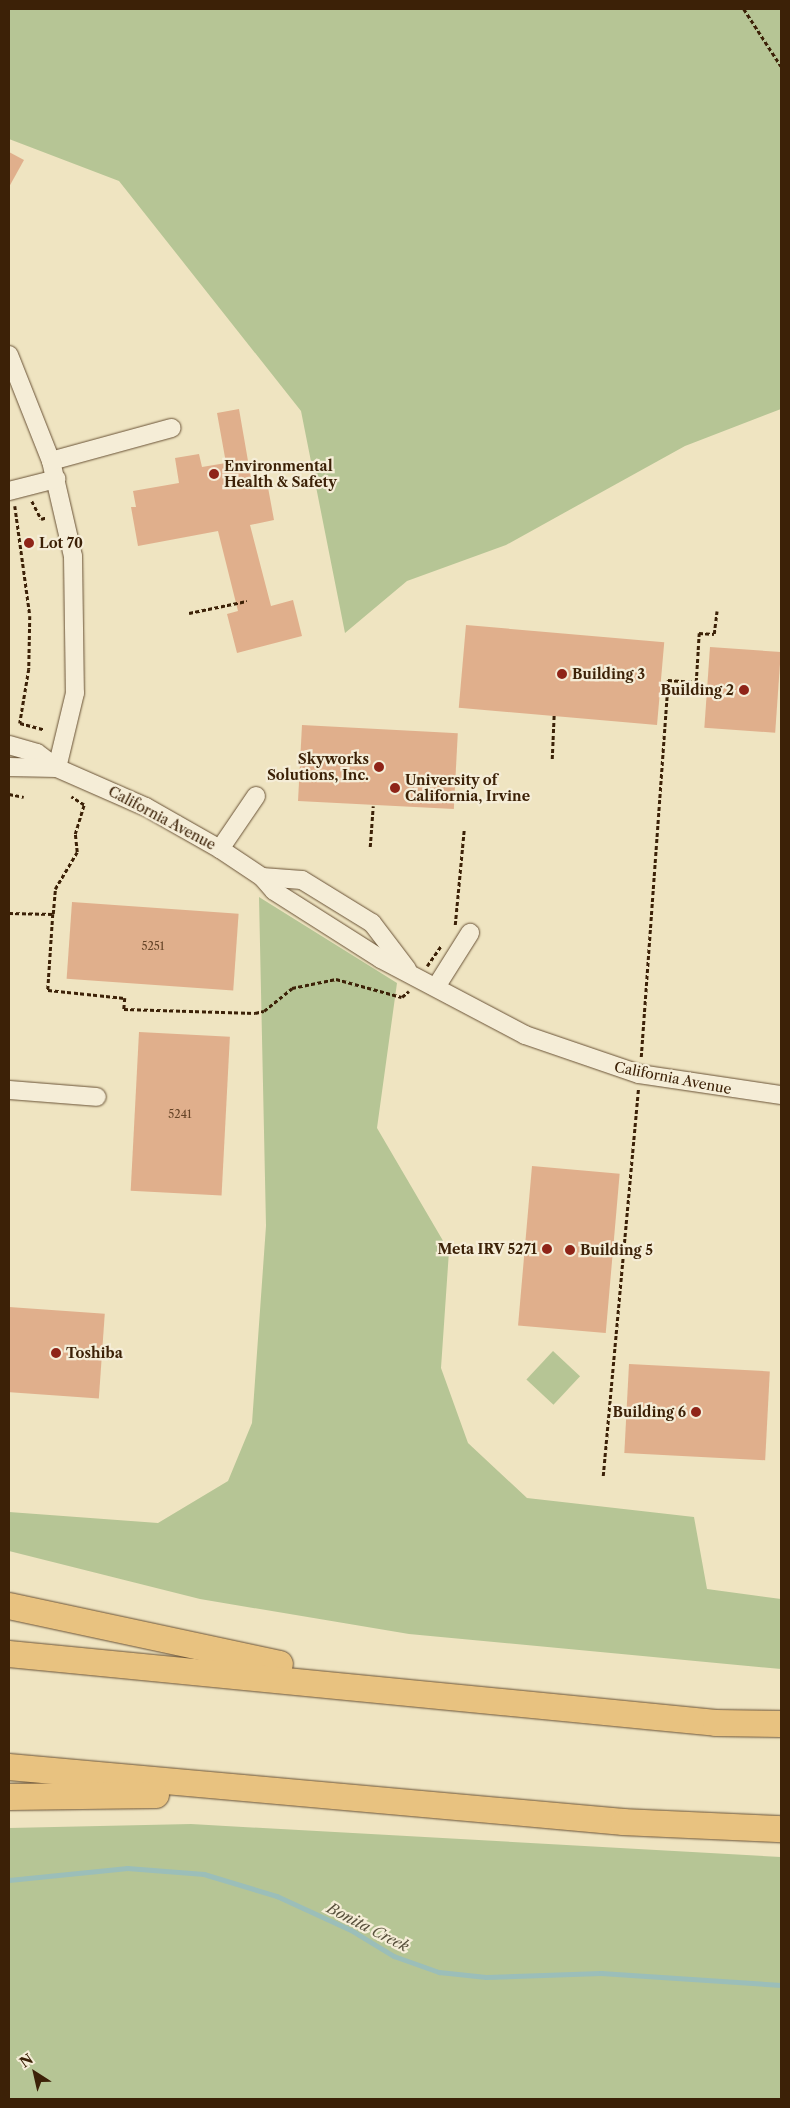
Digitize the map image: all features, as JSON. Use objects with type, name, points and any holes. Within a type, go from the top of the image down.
[{"type":"highway","points":[[9,1606],[390,1688]]},
{"type":"highway","points":[[9,1654],[390,1688],[716,1723],[781,1724]]},
{"type":"highway","points":[[9,1767],[624,1822],[781,1829]]},
{"type":"highway","points":[[9,1797],[320,1794]]},
{"type":"street","points":[[9,355],[51,462],[73,556],[75,693],[58,768]]},
{"type":"street","points":[[51,462],[172,428]]},
{"type":"street","points":[[11,496],[56,479]]},
{"type":"street","name":"California Avenue","points":[[9,745],[37,754],[58,768],[146,807],[220,849],[262,878],[274,891],[381,960],[414,973],[436,988],[525,1035],[640,1074],[781,1094]]},
{"type":"street","name":"California Avenue","points":[[9,767],[58,768]]},
{"type":"street","points":[[220,849],[256,796]]},
{"type":"street","name":"California Avenue","points":[[262,878],[302,880],[372,923],[414,973]]},
{"type":"street","points":[[436,988],[470,933]]},
{"type":"street","points":[[9,1090],[97,1097]]},
{"type":"path","points":[[744,9],[781,66]]},
{"type":"path","points":[[43,729],[20,723],[29,669],[30,616],[11,496],[34,502],[41,519],[64,514]]},
{"type":"path","points":[[189,612],[247,601]]},
{"type":"path","points":[[603,1476],[640,1074],[668,680],[696,682],[699,633],[714,634],[717,611]]},
{"type":"path","points":[[552,760],[554,714]]},
{"type":"path","points":[[9,794],[24,797]]},
{"type":"path","points":[[70,797],[84,805],[75,834],[77,852],[55,889],[48,990],[125,998],[124,1009],[255,1013],[264,1011],[292,988],[336,979],[402,997],[414,973],[446,939]]},
{"type":"path","points":[[370,847],[373,806]]},
{"type":"path","points":[[450,931],[457,915],[464,830]]},
{"type":"path","points":[[9,913],[53,914]]},
{"type":"green space","points":[[9,9],[781,9],[781,409],[685,446],[506,545],[407,581],[345,633],[301,411],[119,181],[9,139]]},
{"type":"green space","points":[[259,897],[397,983],[377,1128],[449,1251],[441,1368],[468,1443],[527,1498],[694,1517],[707,1589],[781,1599],[781,1669],[409,1634],[200,1599],[9,1551],[9,1512],[158,1523],[228,1481],[252,1423],[266,1226]]},
{"type":"green space","points":[[553,1351],[580,1376],[553,1405],[526,1380]]},
{"type":"green space","points":[[191,1824],[781,1857],[781,2099],[9,2099],[9,1828]]},
{"type":"building","points":[[9,152],[24,160],[9,187]]},
{"type":"building","name":"Environmental Health & Safety","points":[[239,409],[252,484],[267,482],[274,520],[250,525],[271,606],[293,600],[302,636],[237,653],[227,614],[238,611],[218,531],[138,546],[131,507],[136,507],[133,491],[179,483],[175,458],[199,454],[202,467],[226,463],[217,413]]},
{"type":"building","name":"Building 3","points":[[466,625],[664,642],[657,725],[459,708]]},
{"type":"building","name":"Building 2","points":[[710,647],[781,652],[775,733],[704,728]]},
{"type":"building","name":"Skyworks Solutions, Inc.","points":[[302,725],[458,733],[454,809],[298,801]]},
{"type":"building","points":[[72,902],[239,914],[233,990],[67,979]]},
{"type":"building","points":[[139,1032],[230,1037],[222,1196],[131,1191]]},
{"type":"building","name":"Building 5","points":[[532,1166],[620,1174],[606,1333],[518,1325]]},
{"type":"building","name":"Toshiba","points":[[9,1307],[105,1314],[99,1398],[9,1392]]},
{"type":"building","name":"Building 6","points":[[629,1364],[770,1371],[765,1460],[624,1453]]},
{"type":"waterway","name":"Bonita Creek","points":[[9,1880],[127,1868],[204,1874],[277,1896],[351,1930],[394,1956],[439,1972],[486,1977],[601,1973],[781,1985]]},
{"type":"place","name":"Environmental Health & Safety","points":[[214,474]]},
{"type":"place","name":"Lot 70","points":[[29,543]]},
{"type":"place","name":"Building 3","points":[[562,674]]},
{"type":"place","name":"Building 2","points":[[744,690]]},
{"type":"place","name":"Skyworks Solutions, Inc.","points":[[379,767]]},
{"type":"place","name":"University of California, Irvine","points":[[395,788]]},
{"type":"place","name":"Meta IRV 5271","points":[[547,1249]]},
{"type":"place","name":"Building 5","points":[[570,1250]]},
{"type":"place","name":"Toshiba","points":[[56,1353]]},
{"type":"place","name":"Building 6","points":[[696,1412]]}]
